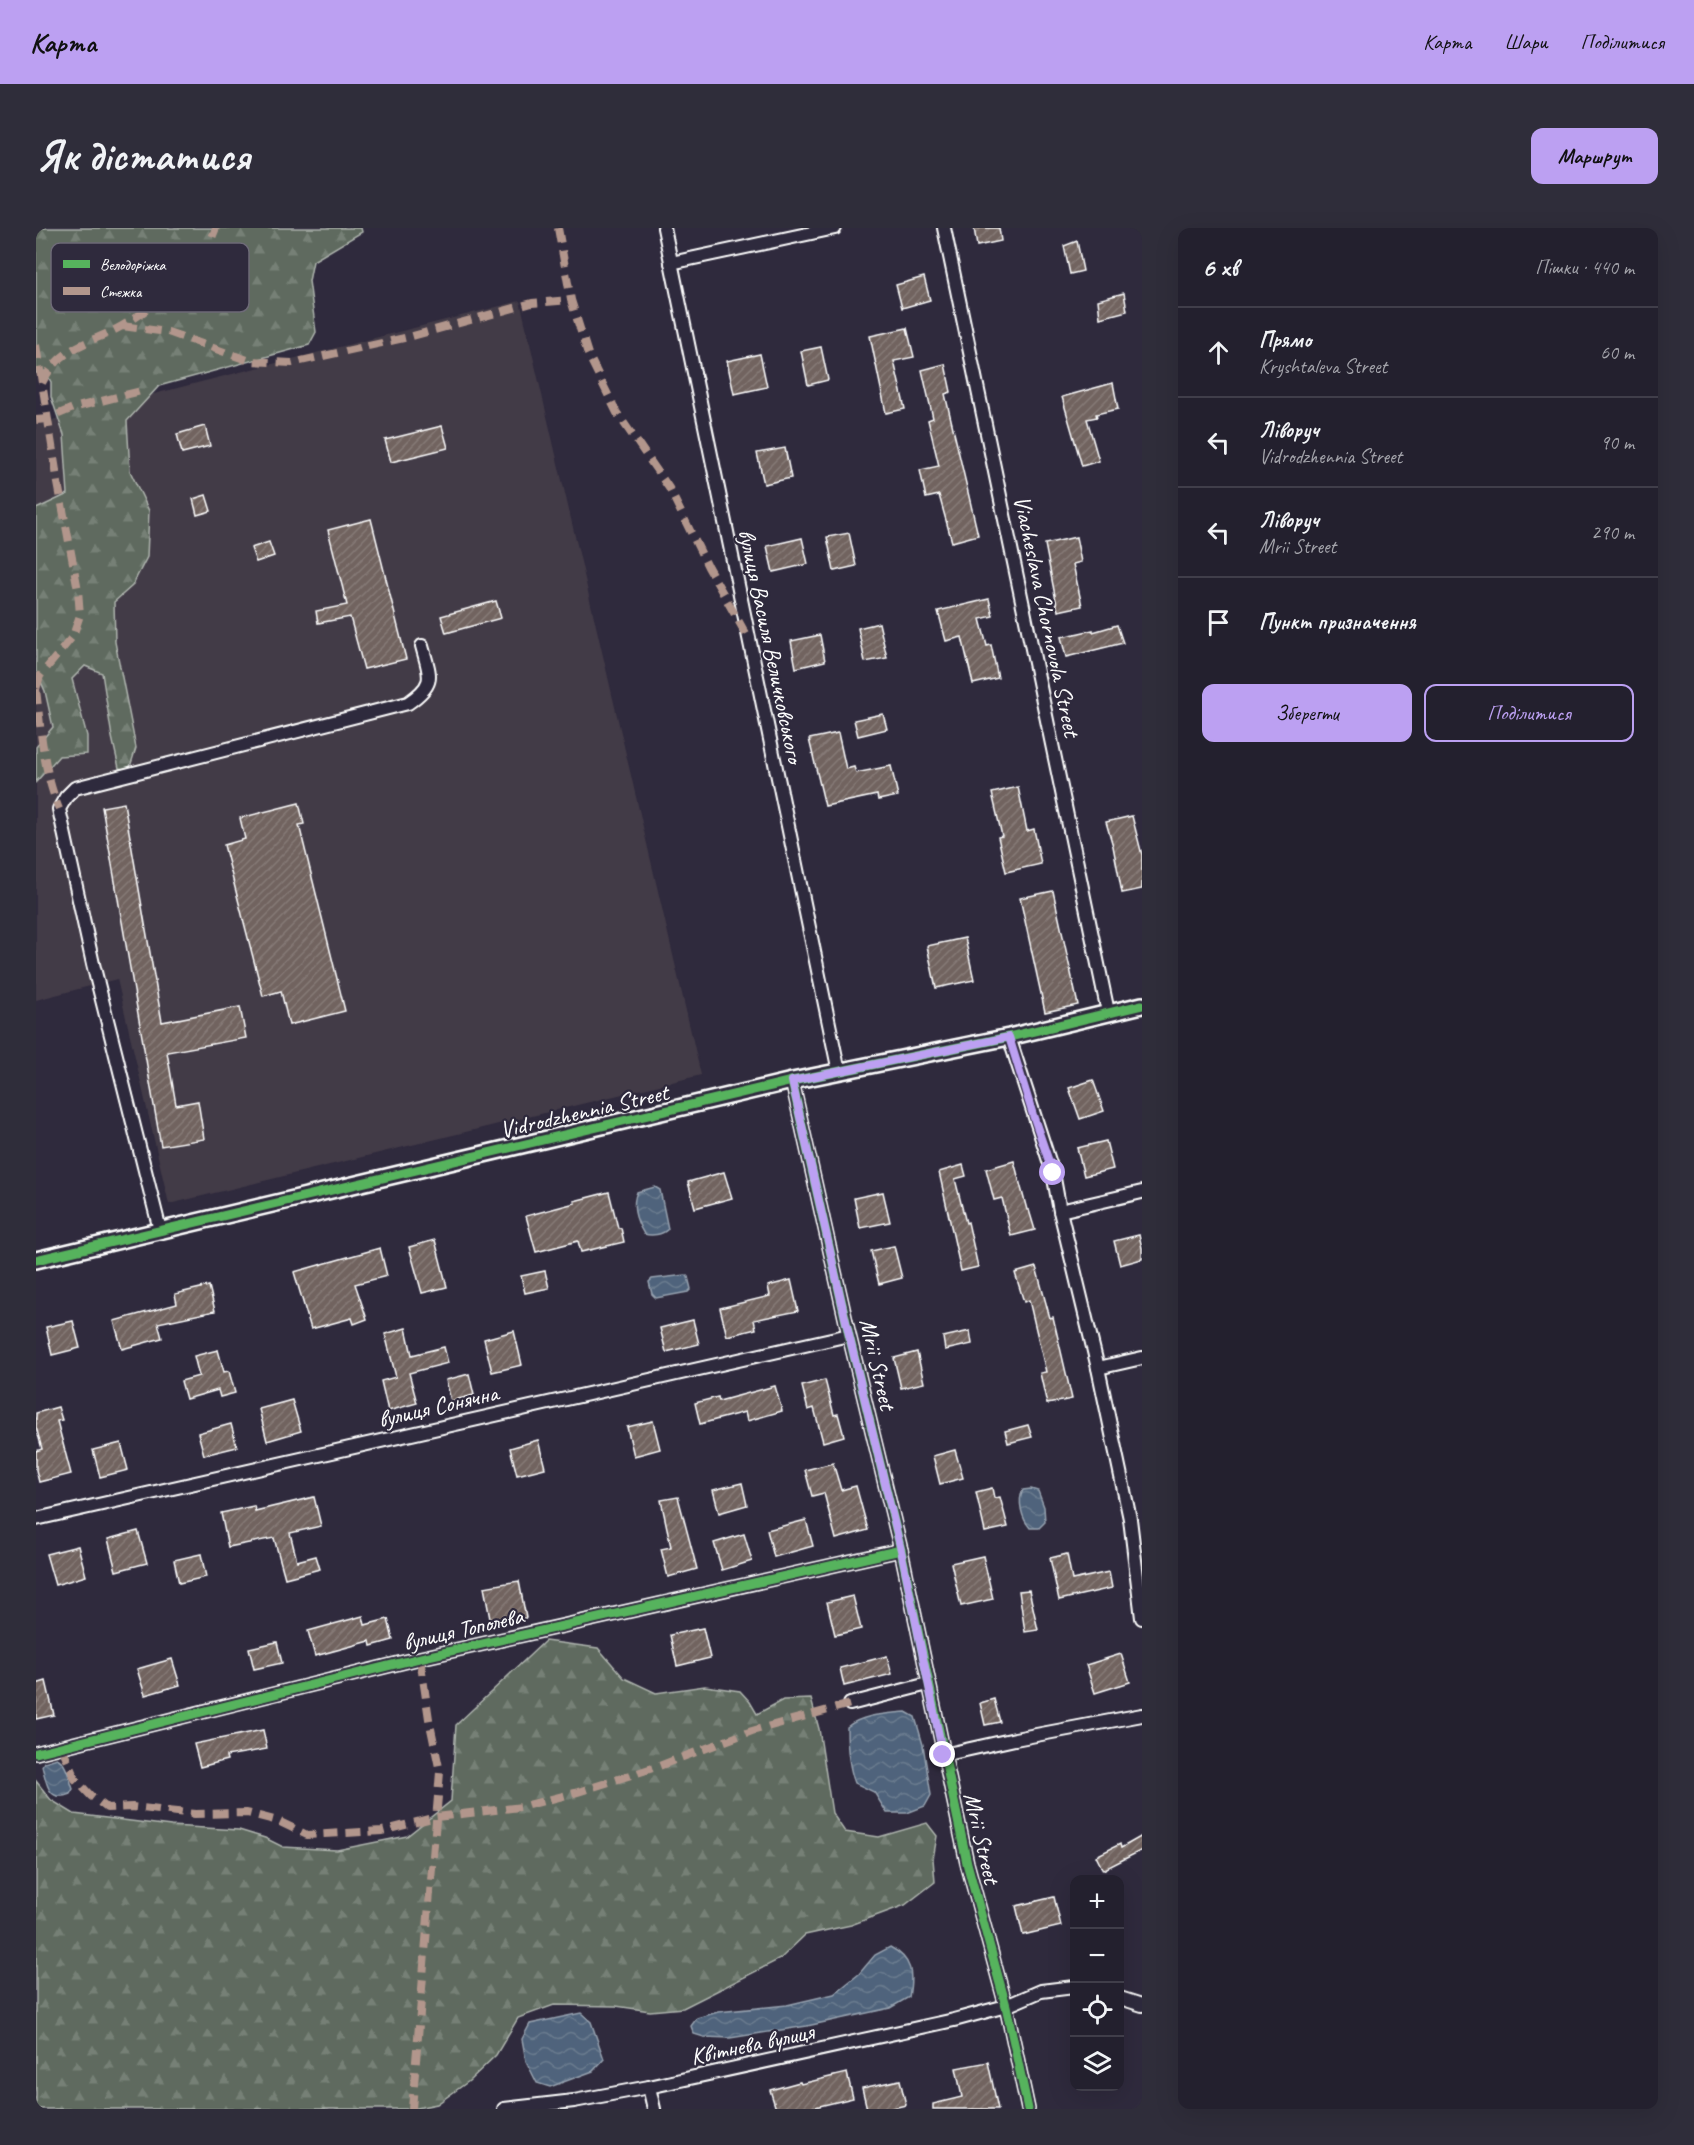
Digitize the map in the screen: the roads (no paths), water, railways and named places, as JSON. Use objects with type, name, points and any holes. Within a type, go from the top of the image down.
[{"type":"street","name":"вулиця Василя Величковського","points":[[664,228],[839,1072]]},
{"type":"street","points":[[671,263],[835,228]]},
{"type":"street","name":"Viacheslava Chornovola Street","points":[[944,228],[1108,1012]]},
{"type":"street","points":[[160,1230],[93,964],[59,809],[75,788],[408,702],[424,692],[430,677],[422,646]]},
{"type":"street","name":"Vidrodzhennia Street","points":[[36,1260],[792,1081],[1009,1037],[1142,1005]]},
{"type":"street","points":[[1009,1037],[1053,1173],[1060,1211],[1136,1518],[1142,1618]]},
{"type":"street","name":"Mrii Street","points":[[792,1081],[849,1335],[901,1550],[967,1863],[1006,2006],[1028,2109]]},
{"type":"street","points":[[1060,1211],[1142,1192]]},
{"type":"street","name":"вулиця Сонячна","points":[[36,1519],[849,1335]]},
{"type":"street","points":[[1098,1368],[1142,1358]]},
{"type":"street","name":"вулиця Тополева","points":[[36,1753],[420,1659],[901,1550]]},
{"type":"street","points":[[850,1704],[928,1684]]},
{"type":"street","points":[[943,1755],[1015,1738],[1142,1715]]},
{"type":"street","name":"Квітнева вулиця","points":[[504,2109],[574,2101],[649,2087],[840,2046],[1006,2006],[1041,1991],[1070,1987]]},
{"type":"street","points":[[1124,2000],[1142,2005]]},
{"type":"street","points":[[649,2087],[654,2109]]},
{"type":"water","points":[[655,1187],[660,1190],[668,1229],[657,1235],[644,1234],[635,1213],[635,1197],[637,1192]]},
{"type":"water","points":[[686,1275],[691,1289],[688,1292],[656,1298],[652,1294],[649,1282],[652,1279]]},
{"type":"water","points":[[1023,1490],[1038,1491],[1044,1507],[1045,1522],[1039,1528],[1030,1528],[1021,1510],[1021,1494]]},
{"type":"water","points":[[906,1712],[915,1717],[923,1745],[931,1795],[925,1806],[907,1813],[887,1813],[874,1792],[855,1783],[848,1755],[847,1727],[860,1719]]},
{"type":"water","points":[[57,1758],[65,1767],[73,1789],[70,1794],[63,1796],[57,1796],[50,1790],[42,1766],[44,1762]]},
{"type":"water","points":[[890,1947],[907,1962],[911,1981],[909,1997],[890,2008],[807,2026],[730,2038],[704,2037],[694,2034],[691,2026],[697,2018],[718,2012],[787,2005],[834,1994],[859,1974],[875,1955]]},
{"type":"water","points":[[581,2013],[591,2022],[604,2059],[593,2071],[550,2087],[537,2083],[526,2061],[522,2039],[530,2024]]}]
